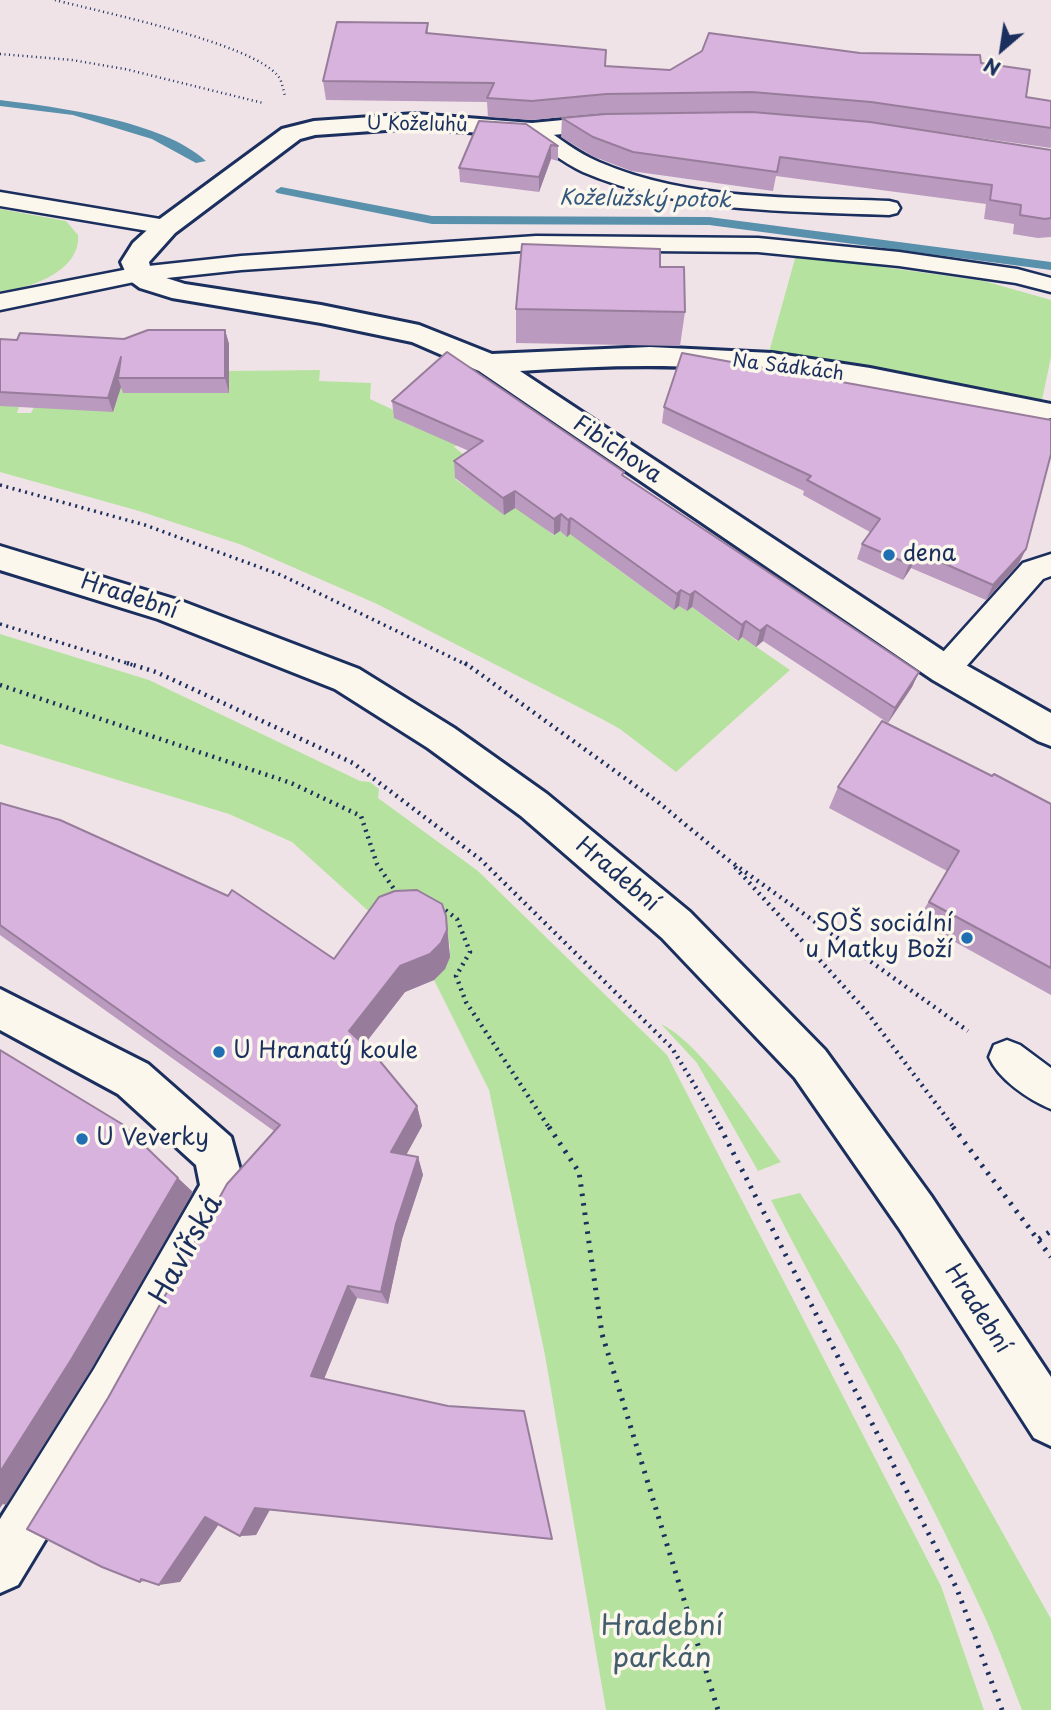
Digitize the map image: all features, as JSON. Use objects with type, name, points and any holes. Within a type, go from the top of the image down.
[{"type":"street","name":"U Koželuhů","points":[[139,274],[135,262],[143,249],[291,122],[314,128],[415,121],[532,130],[644,122]]},
{"type":"street","name":"Fibichova","points":[[139,274],[150,282],[182,292],[321,314],[419,334],[489,364],[945,670],[1051,731]]},
{"type":"street","name":"Na Sádkách","points":[[489,364],[578,357],[651,357],[765,363],[811,368],[1041,411]]},
{"type":"street","name":"Hradební","points":[[0,558],[169,610],[347,679],[441,738],[534,805],[676,925],[810,1064],[915,1212],[1051,1421]]},
{"type":"street","name":"Havířská","points":[[0,1008],[133,1079],[215,1153],[223,1188],[111,1387],[0,1567]]},
{"type":"lane","points":[[532,130],[589,166],[665,191],[720,200],[889,208]]},
{"type":"lane","points":[[0,199],[166,228]]},
{"type":"lane","points":[[0,302],[139,274],[241,263],[524,244],[683,242],[758,245],[899,259],[1017,276],[1051,285]]},
{"type":"lane","points":[[945,670],[1033,571],[1051,565]]},
{"type":"lane","points":[[1007,1057],[1051,1090]]},
{"type":"path","points":[[55,0],[222,44],[255,59],[279,76],[291,122]]},
{"type":"path","points":[[0,54],[72,60],[125,69],[291,122]]},
{"type":"path","points":[[0,624],[156,672],[354,762],[480,859],[671,1048],[720,1126],[957,1589],[1002,1710]]},
{"type":"path","points":[[0,685],[278,779],[361,816],[377,864],[397,895],[409,898]]},
{"type":"path","points":[[1007,1057],[932,1008],[727,859],[866,1011],[1051,1257]]},
{"type":"path","points":[[434,905],[446,908],[462,927],[470,951],[456,976],[466,1002],[579,1172],[602,1334],[718,1710]]},
{"type":"path","points":[[1039,1239],[1051,1231]]},
{"type":"green space","points":[[0,209],[66,221],[78,235],[77,248],[71,259],[63,268],[39,282],[0,291]]},
{"type":"green space","points":[[796,255],[984,281],[1051,300],[1051,357],[1042,400],[769,352]]},
{"type":"green space","points":[[320,370],[319,381],[371,383],[370,399],[400,413],[395,418],[414,427],[420,422],[473,435],[454,447],[476,464],[455,479],[470,490],[521,503],[553,535],[560,531],[567,536],[574,531],[604,559],[674,610],[679,606],[687,611],[692,607],[737,641],[742,637],[790,670],[676,772],[620,729],[377,604],[242,545],[139,511],[0,472],[0,405],[19,407],[17,413],[31,413],[44,386],[113,412],[119,395],[115,388],[120,371],[168,393],[229,393],[229,371]]},
{"type":"green space","name":"Hradební parkán","points":[[0,634],[149,680],[360,781],[370,782],[379,789],[378,798],[478,871],[667,1055],[941,1586],[984,1710],[606,1710],[545,1355],[489,1090],[434,980],[449,959],[447,934],[385,926],[292,842],[229,814],[0,744]]},
{"type":"green space","points":[[661,1024],[677,1034],[709,1066],[781,1162],[758,1171],[697,1063]]},
{"type":"green space","points":[[800,1193],[898,1346],[1051,1619],[1051,1710],[1022,1710],[993,1635],[957,1559],[771,1200]]},
{"type":"building","points":[[337,22],[428,23],[426,33],[606,50],[605,66],[670,70],[702,51],[709,33],[860,53],[980,55],[981,63],[1030,70],[1026,97],[1051,101],[1051,128],[871,102],[752,92],[606,94],[532,101],[487,98],[494,83],[323,81]]},
{"type":"building","points":[[752,112],[870,122],[1051,150],[1051,218],[1020,215],[1021,205],[990,200],[992,185],[780,157],[777,172],[633,152],[593,137],[562,118],[606,114]]},
{"type":"building","points":[[479,121],[526,124],[558,146],[551,145],[539,177],[459,168]]},
{"type":"building","points":[[522,244],[660,249],[660,267],[684,267],[685,312],[516,309]]},
{"type":"building","points":[[148,330],[225,330],[225,378],[118,378],[121,357],[108,398],[0,392],[0,339],[17,340],[20,333],[124,339]]},
{"type":"building","points":[[447,352],[624,472],[622,475],[919,672],[895,708],[767,625],[760,631],[746,621],[742,625],[695,591],[690,595],[681,590],[677,594],[571,518],[568,520],[561,514],[554,519],[515,491],[503,498],[454,461],[483,441],[392,401]]},
{"type":"building","points":[[682,353],[1051,420],[1051,454],[1026,549],[993,585],[918,552],[909,564],[862,544],[880,519],[807,480],[811,476],[664,407]]},
{"type":"building","points":[[882,721],[1051,804],[1051,968],[929,902],[959,851],[838,787]]},
{"type":"building","points":[[0,803],[60,820],[228,896],[232,890],[334,959],[379,897],[395,891],[417,890],[442,904],[447,930],[441,943],[430,954],[400,966],[349,1031],[374,1054],[417,1106],[391,1152],[418,1157],[396,1224],[381,1292],[348,1286],[311,1376],[448,1406],[524,1411],[552,1539],[255,1508],[240,1536],[205,1517],[159,1585],[141,1579],[140,1582],[102,1567],[27,1529],[108,1398],[227,1184],[280,1125],[0,925]]},
{"type":"building","points":[[0,1050],[122,1124],[178,1178],[71,1360],[0,1472]]},
{"type":"waterway","name":"Koželužský potok","points":[[0,103],[74,112],[156,137],[200,161]]},
{"type":"waterway","name":"Koželužský potok","points":[[281,191],[432,220],[709,221],[1051,266]]},
{"type":"place","name":"dena","points":[[889,555]]},
{"type":"place","name":"SOŠ sociální u Matky Boží","points":[[967,938]]},
{"type":"place","name":"U Hranatý koule","points":[[219,1052]]},
{"type":"place","name":"U Veverky","points":[[82,1139]]}]
